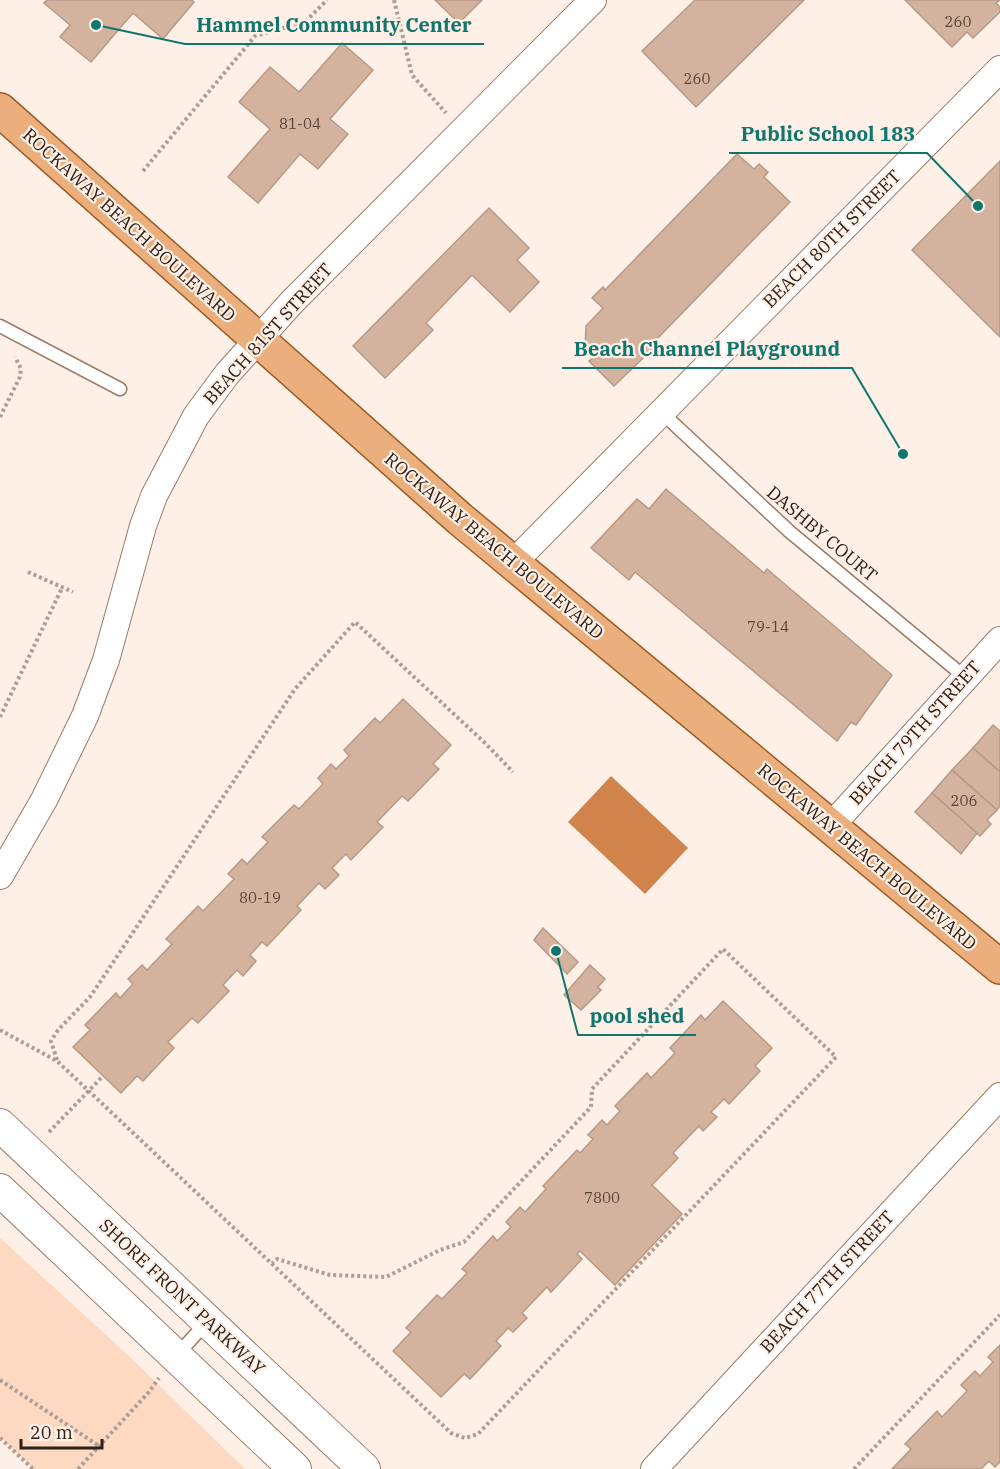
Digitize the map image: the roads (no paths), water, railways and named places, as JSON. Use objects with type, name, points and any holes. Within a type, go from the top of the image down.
[{"type":"main road","name":"ROCKAWAY BEACH BOULEVARD","points":[[0,110],[405,471],[1000,967]]},
{"type":"street","name":"BEACH 81ST STREET","points":[[0,876],[44,800],[84,716],[105,660],[143,526],[158,488],[196,416],[227,374],[257,340],[593,0]]},
{"type":"street","name":"BEACH 80TH STREET","points":[[513,563],[1000,69]]},
{"type":"street","name":"BEACH 79TH STREET","points":[[830,827],[1000,640]]},
{"type":"street","name":"BEACH 77TH STREET","points":[[654,1469],[1000,1096]]},
{"type":"street","name":"SHORE FRONT PARKWAY","points":[[0,1125],[364,1469]]},
{"type":"street","points":[[0,1190],[295,1469]]},
{"type":"lane","points":[[0,326],[120,388]]},
{"type":"lane","name":"DASHBY COURT","points":[[661,412],[790,532],[966,678]]},
{"type":"lane","points":[[176,1356],[207,1321]]},
{"type":"place","name":"Hammel Community Center","points":[[96,25]]},
{"type":"place","name":"Public School 183","points":[[978,206]]},
{"type":"place","name":"Beach Channel Playground","points":[[903,454]]},
{"type":"place","name":"pool shed","points":[[556,951]]}]
